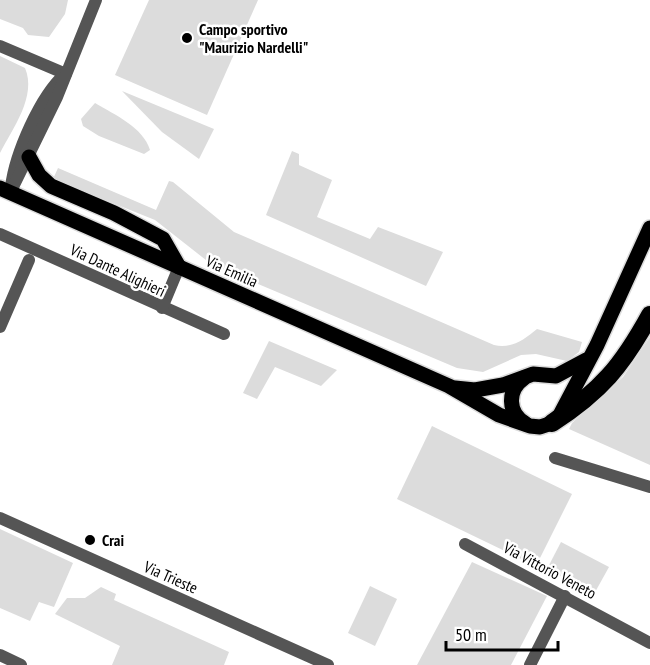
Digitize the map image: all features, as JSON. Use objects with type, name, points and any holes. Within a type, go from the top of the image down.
[{"type":"highway","points":[[557,418],[608,380],[629,353],[650,315]]},
{"type":"main road","points":[[29,157],[39,176],[51,186],[114,213],[163,239],[179,267]]},
{"type":"main road","name":"Via Emilia","points":[[5,190],[449,386],[477,404],[529,426]]},
{"type":"main road","points":[[527,376],[516,385],[511,401],[516,416],[529,426],[541,427],[557,418],[589,358],[650,228]]},
{"type":"main road","name":"Via Emilia","points":[[449,386],[476,390],[503,385],[527,376],[562,374],[589,358]]},
{"type":"main road","points":[[545,375],[555,381],[562,390],[564,403],[557,418]]},
{"type":"street","points":[[5,190],[29,157],[96,0]]},
{"type":"street","points":[[0,46],[66,74]]},
{"type":"street","points":[[5,190],[48,93],[66,74]]},
{"type":"street","name":"Via Dante Alighieri","points":[[0,234],[224,334]]},
{"type":"street","points":[[18,242],[29,260]]},
{"type":"street","points":[[29,260],[53,258]]},
{"type":"street","points":[[0,327],[29,260]]},
{"type":"street","points":[[162,308],[179,267]]},
{"type":"street","points":[[555,458],[650,487]]},
{"type":"street","name":"Via Trieste","points":[[0,518],[328,665]]},
{"type":"street","name":"Via Vittorio Veneto","points":[[465,544],[566,596],[650,643]]},
{"type":"street","points":[[530,665],[566,596]]},
{"type":"street","points":[[0,655],[21,665]]},
{"type":"shaded area","points":[[0,0],[68,0],[65,14],[49,37],[28,35],[23,28],[0,19]]},
{"type":"shaded area","name":"Campo sportivo \"Maurizio Nardelli\"","points":[[149,0],[258,0],[207,115],[115,75]]},
{"type":"shaded area","points":[[0,56],[25,68],[28,90],[22,112],[0,153]]},
{"type":"shaded area","points":[[122,91],[214,129],[199,159],[162,132]]},
{"type":"shaded area","points":[[95,103],[135,128],[150,150],[144,154],[99,136],[83,126],[81,119]]},
{"type":"shaded area","points":[[292,151],[299,154],[299,165],[332,180],[317,217],[370,239],[378,227],[443,252],[426,286],[266,215]]},
{"type":"shaded area","points":[[58,168],[156,210],[169,181],[173,182],[234,232],[494,345],[506,346],[517,343],[537,329],[582,342],[579,352],[567,361],[536,354],[521,355],[483,372],[457,368],[211,264],[155,220],[53,179]]},
{"type":"shaded area","points":[[650,337],[650,465],[569,429],[572,423],[623,377]]},
{"type":"shaded area","points":[[269,341],[337,370],[321,386],[275,367],[257,399],[243,393]]},
{"type":"shaded area","points":[[432,426],[572,494],[536,566],[397,499]]},
{"type":"shaded area","points":[[0,529],[73,563],[54,607],[39,602],[30,621],[0,608]]},
{"type":"shaded area","points":[[561,542],[609,567],[594,594],[547,569]]},
{"type":"shaded area","points":[[472,562],[547,596],[511,665],[417,665]]},
{"type":"shaded area","points":[[370,586],[397,599],[375,646],[348,633]]},
{"type":"shaded area","points":[[101,587],[116,594],[114,600],[229,652],[224,665],[112,665],[120,646],[55,614],[67,598],[85,598]]},
{"type":"place","name":"Campo sportivo \"Maurizio Nardelli\"","points":[[187,38]]},
{"type":"place","name":"Crai","points":[[90,540]]}]
